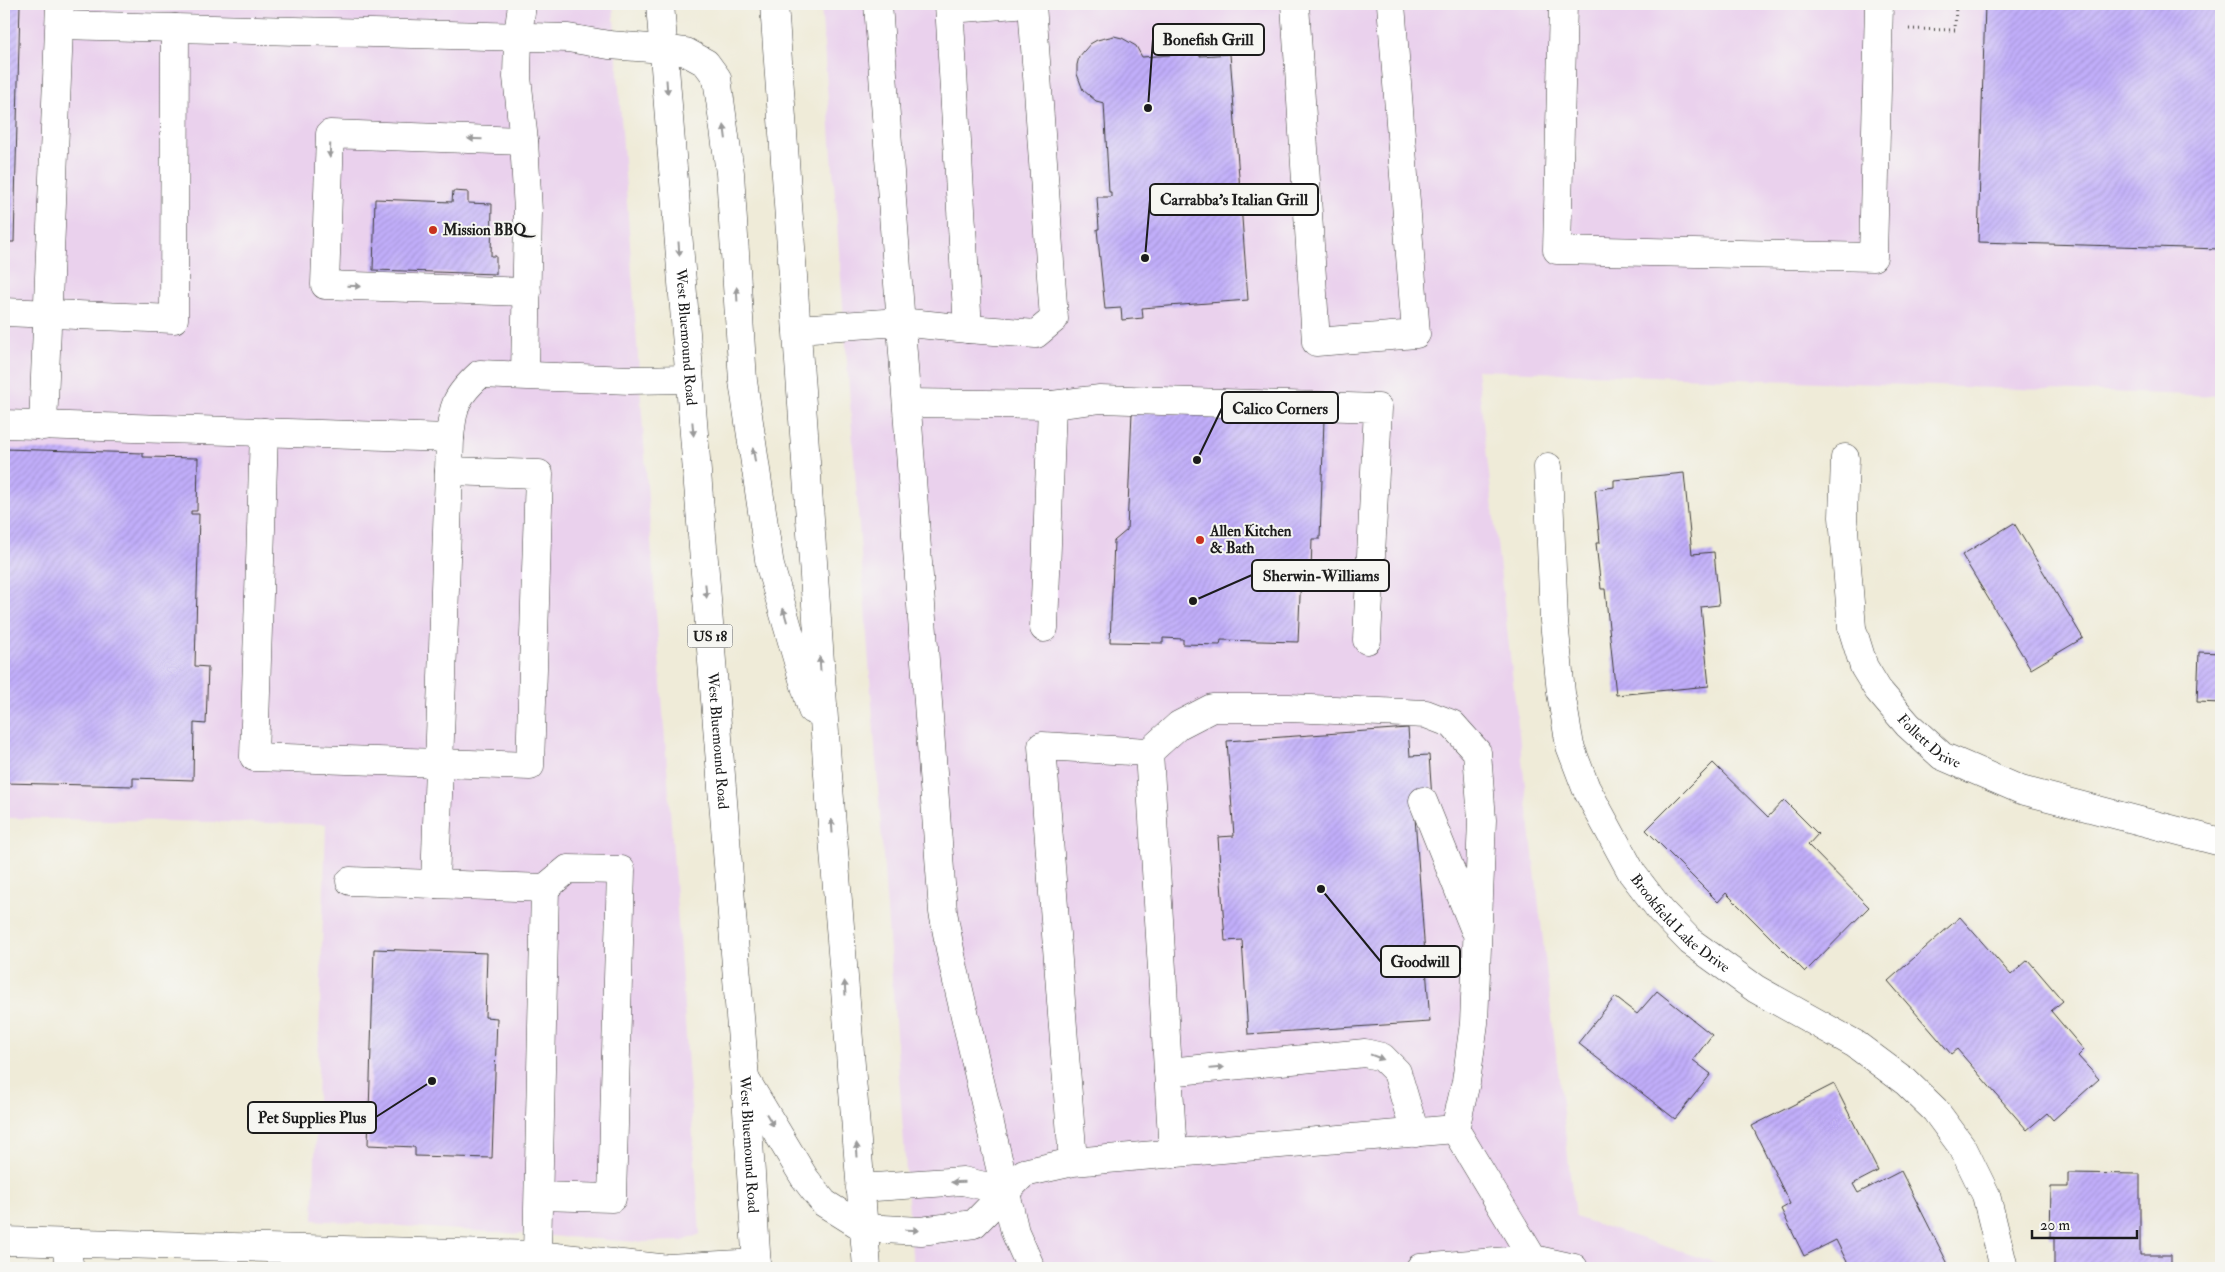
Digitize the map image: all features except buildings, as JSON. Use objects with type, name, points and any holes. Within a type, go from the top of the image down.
[{"type":"main road","points":[[522,4],[518,36],[517,77],[524,141],[528,212],[525,375]]},
{"type":"main road","name":"West Bluemound Road","points":[[660,4],[745,1079],[757,1266]]},
{"type":"main road","points":[[774,4],[827,762],[867,1268]]},
{"type":"main road","points":[[878,4],[943,912],[952,960],[1015,1232],[1031,1268]]},
{"type":"main road","points":[[968,329],[950,6],[1016,4]]},
{"type":"main road","points":[[797,329],[900,322],[1036,334],[1054,319],[1032,4]]},
{"type":"main road","points":[[1295,4],[1316,342],[1416,334],[1391,4]]},
{"type":"main road","points":[[1563,4],[1557,250],[1873,257],[1879,4]]},
{"type":"main road","points":[[43,426],[60,14],[175,28],[568,38],[609,45],[686,52],[706,63],[717,78],[730,173],[743,381],[770,566],[827,762]]},
{"type":"main road","points":[[4,312],[174,319],[175,28]]},
{"type":"main road","points":[[524,141],[330,134],[325,285],[527,292]]},
{"type":"main road","points":[[435,884],[450,438],[452,410],[462,390],[480,374],[630,380],[689,379]]},
{"type":"main road","points":[[907,402],[1052,406],[1100,400],[1378,408],[1367,640]]},
{"type":"main road","points":[[1044,628],[1052,406]]},
{"type":"main road","points":[[4,424],[450,438]]},
{"type":"main road","points":[[264,432],[254,757],[530,766],[539,474],[449,471]]},
{"type":"main road","name":"Follett Drive","points":[[1845,458],[1843,517],[1852,628],[1864,667],[1878,690],[1908,725],[1942,756],[2021,790],[2221,842]]},
{"type":"main road","name":"Brookfield Lake Drive","points":[[1548,467],[1554,621],[1560,693],[1570,746],[1586,788],[1632,873],[1661,911],[1691,942],[1756,989],[1855,1044],[1906,1082],[1935,1110],[1963,1148],[1986,1195],[2004,1268]]},
{"type":"main road","points":[[1074,1162],[1042,746],[1149,752],[1179,725],[1212,708],[1289,708],[1426,714],[1452,724],[1477,752],[1482,820],[1474,1023],[1466,1082],[1455,1129],[1532,1259]]},
{"type":"main road","points":[[1149,752],[1173,1154]]},
{"type":"main road","points":[[1423,801],[1477,937]]},
{"type":"main road","points":[[350,881],[545,888],[568,869],[621,870],[612,1198],[539,1196]]},
{"type":"main road","points":[[537,1255],[545,888]]},
{"type":"main road","points":[[1168,1072],[1365,1054],[1382,1057],[1397,1072],[1415,1133]]},
{"type":"main road","points":[[745,1079],[804,1177],[824,1203],[864,1228],[921,1231],[974,1224],[1024,1173],[1074,1162],[1455,1129]]},
{"type":"main road","points":[[860,1188],[963,1181],[1006,1191]]},
{"type":"main road","points":[[4,1241],[67,1256],[537,1255],[660,1268]]},
{"type":"main road","points":[[1420,1268],[1532,1259],[1574,1268]]},
{"type":"main road","points":[[668,1268],[757,1266]]},
{"type":"path","points":[[1936,29],[1955,30],[1956,4]]},
{"type":"shaded area","points":[[4,4],[613,4],[700,1234],[683,1241],[639,1242],[313,1220],[326,824],[4,818]]},
{"type":"shaded area","points":[[821,4],[2221,4],[2221,396],[1477,370],[1575,1217],[1732,1268],[913,1268]]},
{"type":"place","name":"Bonefish Grill","points":[[1148,108]]},
{"type":"place","name":"Mission BBQ","points":[[433,230]]},
{"type":"place","name":"Carrabba's Italian Grill","points":[[1145,258]]},
{"type":"place","name":"Calico Corners","points":[[1197,460]]},
{"type":"place","name":"Allen Kitchen & Bath","points":[[1200,540]]},
{"type":"place","name":"Sherwin-Williams","points":[[1193,601]]},
{"type":"place","name":"Goodwill","points":[[1321,889]]},
{"type":"place","name":"Pet Supplies Plus","points":[[432,1081]]}]
